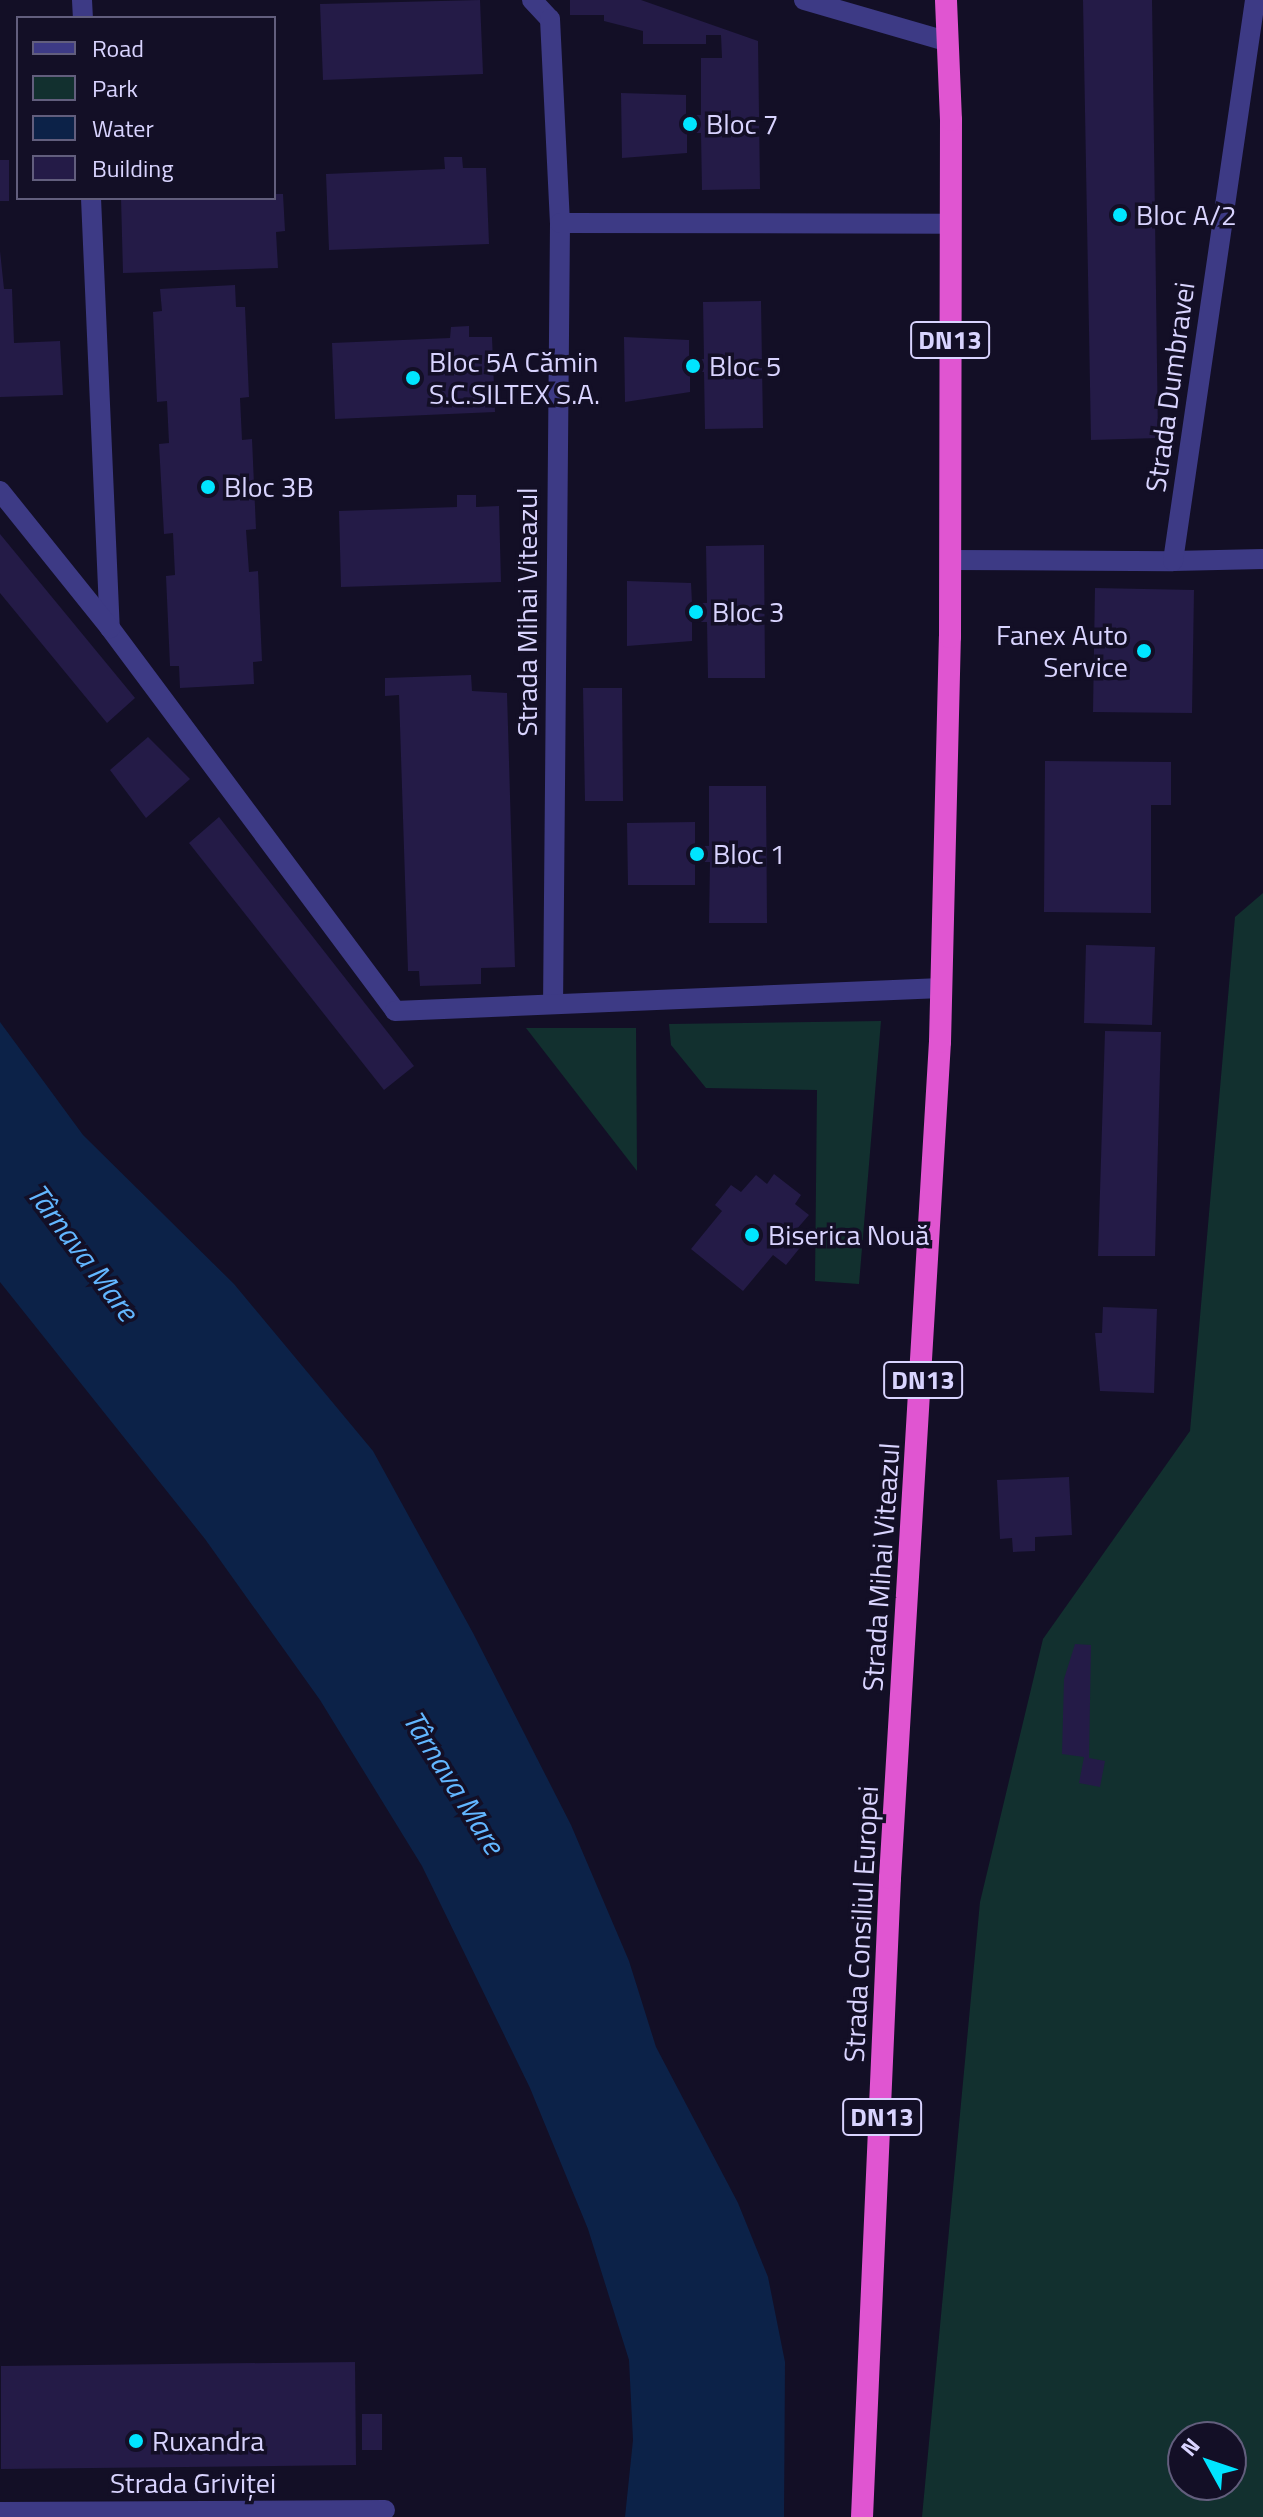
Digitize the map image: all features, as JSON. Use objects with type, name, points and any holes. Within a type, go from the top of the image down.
[{"type":"highway","name":"Strada Mihai Viteazul","points":[[902,1718],[942,988],[950,560],[946,0]]},
{"type":"highway","name":"Strada Consiliul Europei","points":[[862,2517],[902,1718]]},
{"type":"street","name":"Strada Mihai Viteazul","points":[[532,0],[550,19],[560,223],[553,1003]]},
{"type":"street","name":"Strada Dumbravei","points":[[1173,561],[1257,24],[1255,0]]},
{"type":"street","points":[[812,1],[946,41]]},
{"type":"street","points":[[91,200],[110,628]]},
{"type":"street","points":[[560,223],[950,224]]},
{"type":"street","points":[[0,491],[110,628],[395,1011],[942,988]]},
{"type":"street","points":[[950,560],[1263,559]]},
{"type":"street","name":"Strada Griviței","points":[[0,2512],[228,2514],[385,2510]]},
{"type":"green space","points":[[1263,893],[1263,2517],[922,2517],[980,1902],[1043,1639],[1190,1431],[1235,917]]},
{"type":"green space","points":[[881,1021],[859,1284],[815,1281],[817,1090],[706,1088],[671,1045],[669,1024]]},
{"type":"green space","points":[[526,1028],[636,1028],[637,1171]]},
{"type":"water","name":"Târnava Mare","points":[[0,1022],[83,1135],[234,1284],[373,1451],[473,1633],[571,1825],[629,1961],[656,2047],[738,2203],[768,2277],[785,2362],[784,2517],[625,2517],[633,2440],[629,2360],[588,2229],[530,2088],[422,1866],[320,1700],[205,1539],[0,1282]]},
{"type":"building","points":[[480,0],[483,74],[323,80],[320,4]]},
{"type":"building","name":"Bloc 7","points":[[570,0],[641,0],[758,41],[760,189],[702,190],[701,133],[687,133],[687,153],[622,158],[621,93],[686,95],[686,115],[701,115],[701,58],[722,58],[721,35],[706,35],[706,44],[643,44],[643,31],[604,21],[604,15],[570,15]]},
{"type":"building","name":"Bloc A/2","points":[[1083,0],[1152,0],[1158,438],[1091,440]]},
{"type":"building","points":[[444,157],[462,157],[463,168],[486,168],[489,244],[329,250],[326,174],[445,169]]},
{"type":"building","points":[[0,160],[9,160],[9,201],[0,201]]},
{"type":"building","points":[[276,194],[283,194],[285,231],[276,232],[278,268],[123,273],[121,200],[276,200]]},
{"type":"building","points":[[0,251],[4,289],[12,289],[14,343],[60,341],[63,395],[0,397]]},
{"type":"building","name":"Bloc 3B","points":[[235,285],[236,307],[245,307],[249,397],[240,398],[242,440],[252,439],[256,529],[246,530],[249,572],[258,571],[262,661],[253,662],[254,684],[180,688],[179,666],[170,666],[166,576],[175,575],[173,533],[164,534],[159,444],[169,443],[167,401],[157,402],[153,312],[162,311],[160,289]]},
{"type":"building","name":"Bloc 5","points":[[761,301],[763,428],[705,429],[704,372],[690,372],[690,392],[625,402],[624,337],[689,340],[689,360],[704,359],[703,302]]},
{"type":"building","name":"Bloc 5A Cămin S.C.SILTEX S.A.","points":[[469,326],[469,337],[492,337],[495,412],[335,419],[332,343],[450,338],[451,327]]},
{"type":"building","points":[[457,495],[476,495],[476,507],[499,506],[501,582],[341,587],[339,511],[457,507]]},
{"type":"building","points":[[0,534],[135,698],[107,723],[0,593]]},
{"type":"building","name":"Bloc 3","points":[[764,545],[765,678],[708,678],[707,622],[692,622],[692,641],[627,646],[627,581],[691,583],[692,603],[707,603],[706,546]]},
{"type":"building","name":"Fanex Auto Service","points":[[1095,588],[1194,590],[1192,713],[1093,712]]},
{"type":"building","points":[[471,675],[472,691],[507,693],[515,967],[481,968],[481,984],[420,986],[419,971],[408,971],[399,695],[385,696],[385,678]]},
{"type":"building","points":[[583,688],[622,688],[623,801],[585,801]]},
{"type":"building","points":[[148,737],[190,779],[146,818],[110,770]]},
{"type":"building","points":[[1045,761],[1171,762],[1171,805],[1151,805],[1151,913],[1044,912]]},
{"type":"building","name":"Bloc 1","points":[[709,786],[766,786],[767,923],[709,923],[710,862],[695,862],[695,885],[628,885],[627,823],[695,822],[695,846],[709,846]]},
{"type":"building","points":[[219,817],[414,1066],[384,1090],[189,843]]},
{"type":"building","points":[[1086,945],[1155,947],[1152,1025],[1084,1023]]},
{"type":"building","points":[[1105,1031],[1161,1032],[1155,1256],[1098,1256]]},
{"type":"building","name":"Biserica Nouă","points":[[774,1174],[801,1195],[795,1204],[809,1215],[796,1230],[807,1239],[786,1265],[773,1255],[743,1291],[691,1249],[722,1211],[715,1205],[731,1185],[741,1192],[756,1175],[767,1184]]},
{"type":"building","points":[[1103,1307],[1157,1309],[1154,1393],[1100,1391],[1095,1333],[1102,1333]]},
{"type":"building","points":[[1069,1477],[1072,1535],[1035,1537],[1035,1551],[1013,1552],[1012,1538],[1000,1539],[997,1480]]},
{"type":"building","points":[[1075,1644],[1091,1645],[1089,1758],[1105,1761],[1100,1787],[1079,1783],[1084,1757],[1062,1754],[1064,1679]]},
{"type":"building","points":[[355,2362],[356,2465],[1,2469],[1,2366]]},
{"type":"building","points":[[362,2414],[382,2414],[382,2450],[362,2450]]},
{"type":"place","name":"Bloc 7","points":[[690,124]]},
{"type":"place","name":"Bloc A/2","points":[[1120,215]]},
{"type":"place","name":"Bloc 5","points":[[693,366]]},
{"type":"place","name":"Bloc 5A Cămin S.C.SILTEX S.A.","points":[[413,378]]},
{"type":"place","name":"Bloc 3B","points":[[208,487]]},
{"type":"place","name":"Bloc 3","points":[[696,612]]},
{"type":"place","name":"Fanex Auto Service","points":[[1144,651]]},
{"type":"place","name":"Bloc 1","points":[[697,854]]},
{"type":"place","name":"Biserica Nouă","points":[[752,1235]]},
{"type":"place","name":"Ruxandra","points":[[136,2441]]}]
